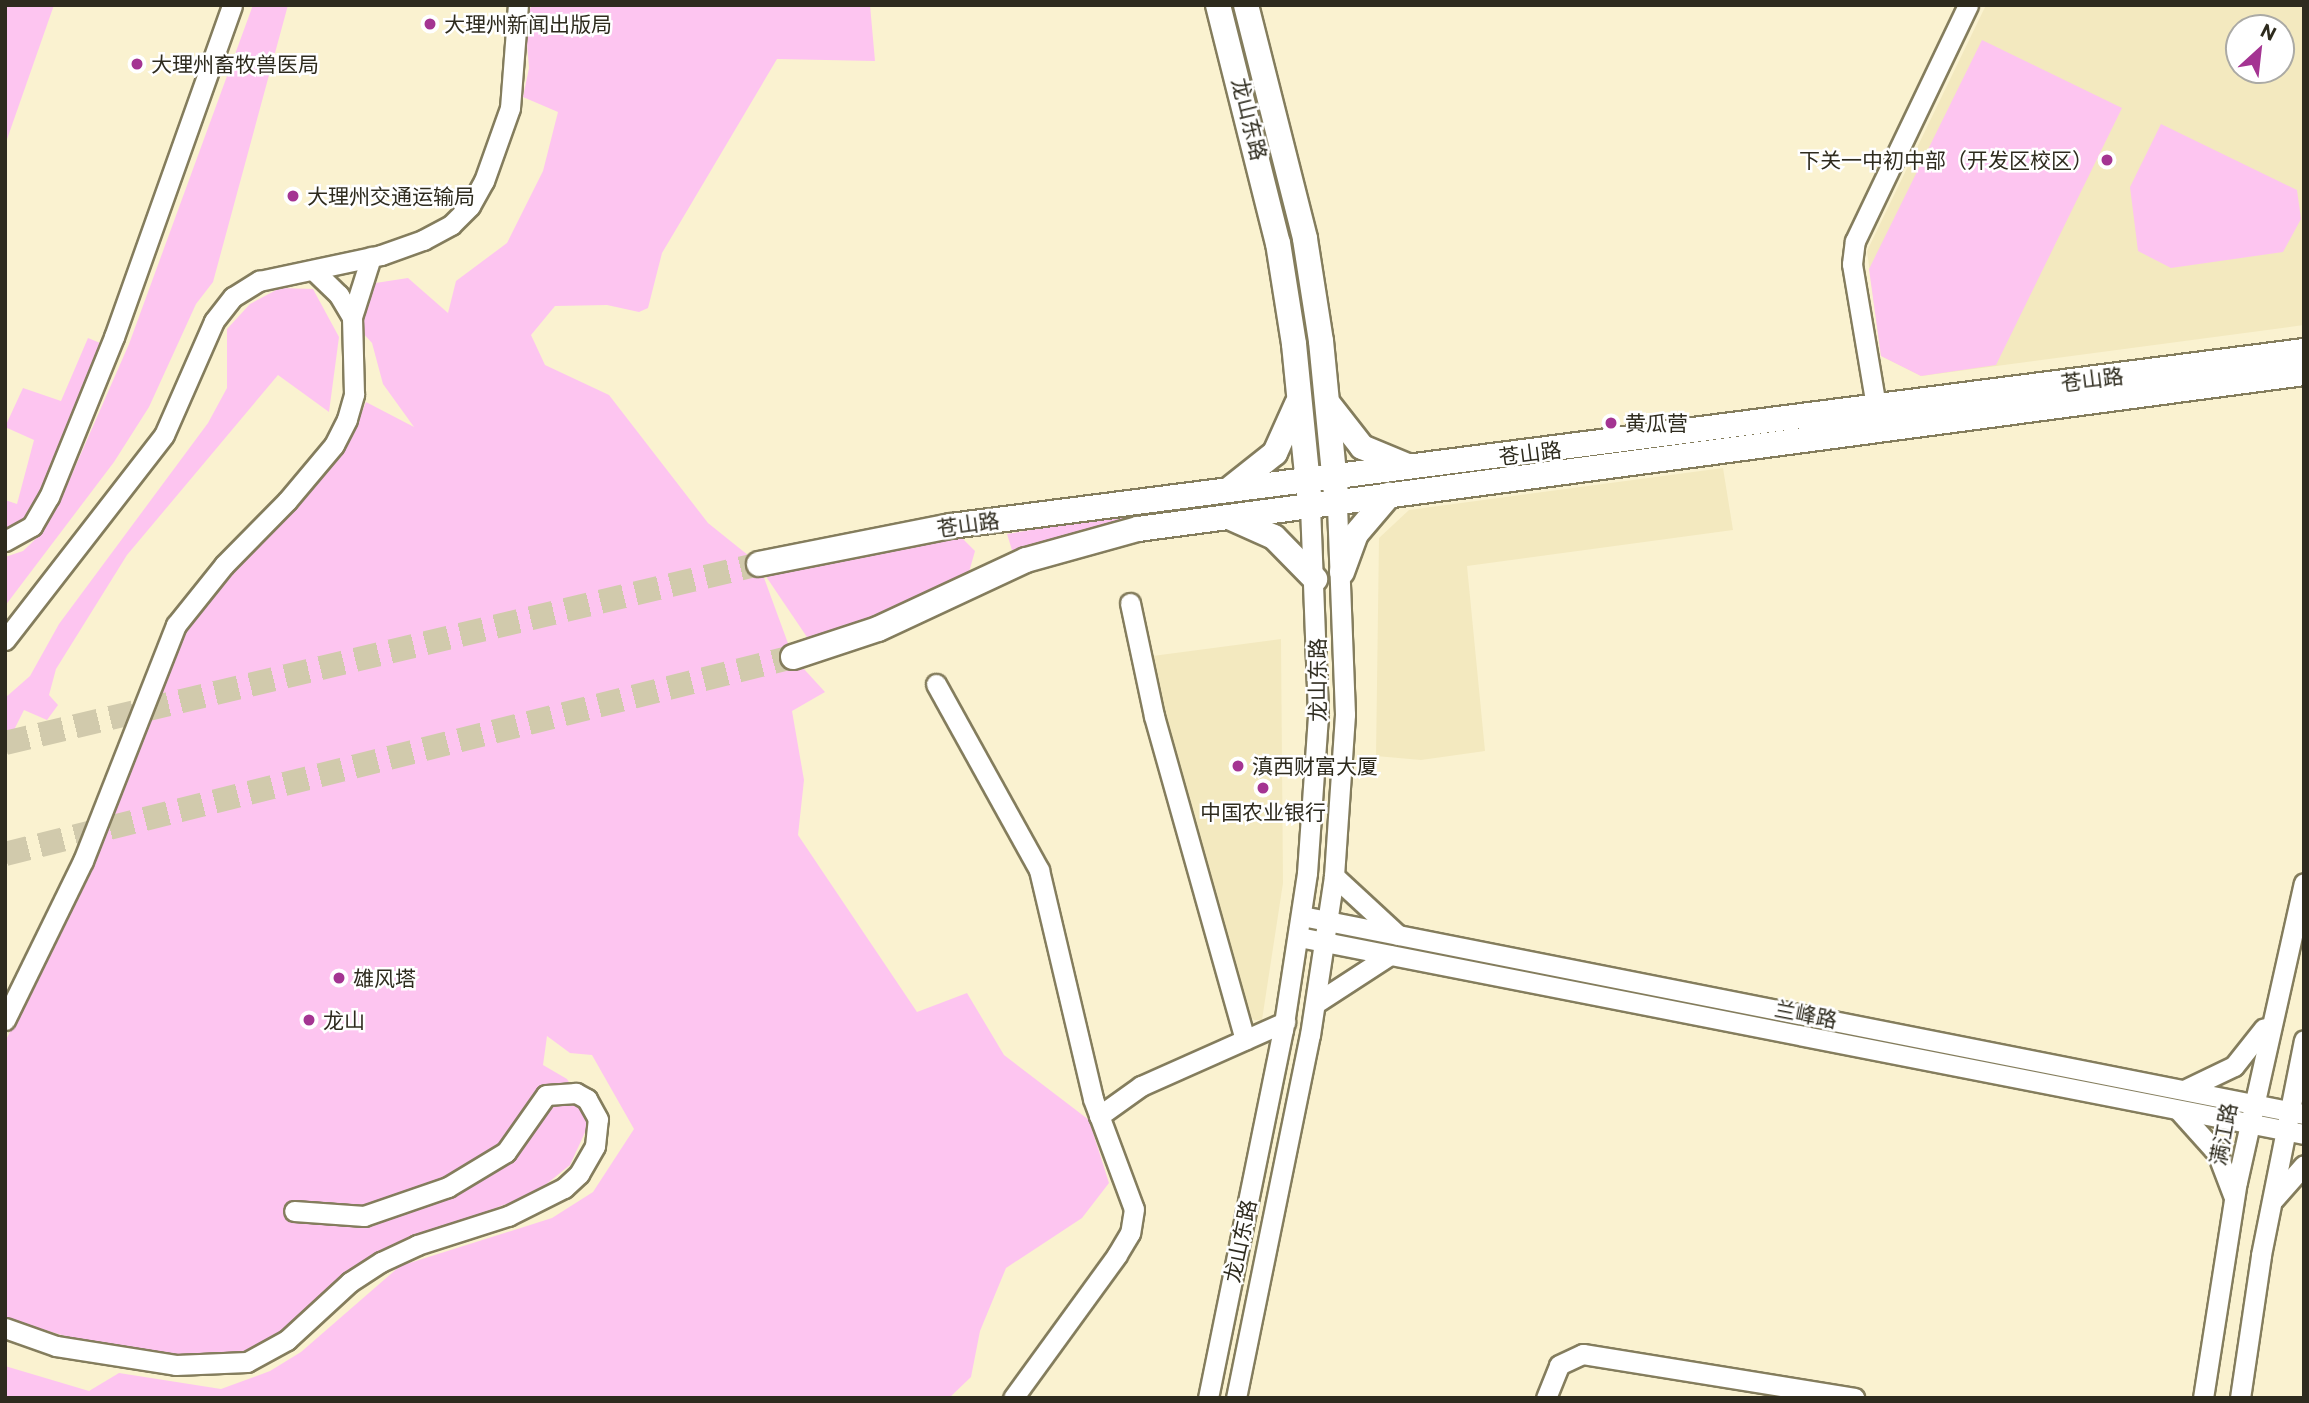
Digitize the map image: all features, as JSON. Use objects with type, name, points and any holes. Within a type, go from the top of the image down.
[{"type":"main road","name":"龙山东路","points":[[1218,5],[1274,219],[1299,393],[1309,493]]},
{"type":"main road","name":"龙山东路","points":[[1247,5],[1300,214],[1327,399],[1335,489]]},
{"type":"main road","name":"苍山路","points":[[793,657],[859,636],[1055,550],[1138,529],[1225,516],[1420,467],[2304,351]]},
{"type":"main road","name":"苍山路","points":[[1335,489],[1390,494],[2304,373]]},
{"type":"main road","points":[[1226,490],[1253,475],[1275,453],[1291,424],[1299,393]]},
{"type":"main road","points":[[1327,399],[1345,430],[1362,447],[1384,459],[1420,467]]},
{"type":"main road","name":"苍山路","points":[[759,564],[929,529],[1226,490],[1309,493]]},
{"type":"main road","points":[[1342,572],[1356,534],[1390,494]]},
{"type":"main road","points":[[1225,516],[1274,537],[1315,579]]},
{"type":"street","points":[[5,541],[32,526],[48,497],[114,337],[232,5]]},
{"type":"street","points":[[5,640],[164,435],[223,307],[259,281],[371,257],[438,233],[457,220],[477,196],[510,108],[518,5]]},
{"type":"street","points":[[1877,406],[1852,264],[1855,241],[1968,5]]},
{"type":"street","points":[[5,1020],[83,862],[176,625],[224,565],[287,501],[341,433],[354,394],[352,317],[371,257]]},
{"type":"street","points":[[314,271],[339,295],[352,317]]},
{"type":"street","name":"龙山东路","points":[[1236,1398],[1316,1003],[1334,876],[1345,714],[1342,572],[1335,489]]},
{"type":"street","name":"龙山东路","points":[[1208,1398],[1285,1022],[1302,916],[1317,746],[1315,579],[1309,493]]},
{"type":"street","points":[[1130,603],[1154,716],[1245,1038]]},
{"type":"street","points":[[936,684],[1039,870],[1099,1116],[1130,1195],[1132,1226],[1117,1255],[1013,1398]]},
{"type":"street","points":[[1334,876],[1399,936]]},
{"type":"street","name":"满江路","points":[[2203,1398],[2248,1124],[2274,1001],[2304,883]]},
{"type":"street","name":"兰峰路","points":[[1302,916],[2296,1112]]},
{"type":"street","name":"兰峰路","points":[[1299,937],[2294,1133]]},
{"type":"street","points":[[1316,1003],[1390,955]]},
{"type":"street","points":[[2182,1090],[2216,1078],[2246,1055],[2264,1030],[2274,1001]]},
{"type":"street","points":[[1099,1116],[1141,1086],[1285,1022]]},
{"type":"street","points":[[2240,1398],[2269,1210],[2294,1133],[2304,1040]]},
{"type":"street","points":[[5,1328],[56,1346],[176,1365],[247,1362],[286,1339],[350,1282],[381,1262],[416,1245],[508,1216],[564,1188],[579,1174],[595,1146],[598,1119],[587,1099],[576,1093],[546,1095],[506,1152],[448,1188],[364,1216],[294,1211]]},
{"type":"street","points":[[2178,1110],[2217,1153],[2234,1200]]},
{"type":"street","points":[[2269,1210],[2304,1165]]},
{"type":"street","points":[[1546,1398],[1559,1365],[1583,1354],[1854,1398]]},
{"type":"shaded area","points":[[5,5],[54,5],[5,145]]},
{"type":"shaded area","points":[[253,5],[288,5],[213,282],[196,304],[149,407],[114,462],[5,606],[5,557],[23,551],[43,532],[65,490],[129,344]]},
{"type":"shaded area","points":[[532,5],[870,5],[875,61],[777,59],[662,253],[648,308],[639,312],[607,305],[555,306],[531,335],[545,365],[609,395],[708,523],[759,564],[793,657],[825,692],[792,711],[804,780],[798,835],[917,1012],[967,993],[1004,1055],[1089,1120],[1109,1183],[1082,1218],[1006,1268],[980,1331],[971,1377],[949,1398],[5,1398],[5,1366],[89,1391],[119,1373],[221,1389],[270,1371],[301,1352],[400,1266],[552,1218],[593,1192],[634,1129],[592,1055],[570,1053],[547,1036],[543,1065],[567,1079],[586,1109],[587,1128],[570,1165],[534,1194],[381,1250],[354,1266],[277,1334],[247,1353],[177,1356],[65,1336],[5,1318],[5,1042],[70,906],[187,630],[204,604],[351,439],[366,402],[414,427],[383,384],[372,343],[361,331],[369,284],[408,278],[448,313],[456,281],[507,243],[543,171],[558,112],[523,97],[529,68],[525,19]]},
{"type":"shaded area","name":"下关一中初中部（开发区校区）","points":[[1986,5],[2304,5],[2304,325],[1921,376],[1881,356],[1867,251]]},
{"type":"shaded area","points":[[1982,40],[2122,108],[1996,365],[1921,376],[1881,356],[1869,269]]},
{"type":"shaded area","points":[[2161,124],[2297,190],[2301,219],[2283,252],[2171,268],[2138,251],[2130,187]]},
{"type":"shaded area","points":[[280,288],[313,289],[339,337],[329,412],[278,375],[127,555],[56,669],[49,695],[58,705],[47,720],[24,710],[5,748],[5,698],[30,676],[59,624],[208,423],[227,388],[227,329],[250,304]]},
{"type":"shaded area","points":[[88,338],[105,345],[33,510],[16,529],[5,533],[5,500],[17,504],[34,440],[5,427],[23,388],[61,401]]},
{"type":"shaded area","points":[[1723,468],[1733,530],[1467,566],[1485,751],[1421,760],[1376,756],[1379,538],[1409,510]]},
{"type":"shaded area","points":[[1225,498],[1223,506],[1018,552],[1012,550],[1007,534]]},
{"type":"shaded area","points":[[960,536],[975,551],[969,572],[888,613],[811,643],[765,575]]},
{"type":"shaded area","name":"滇西财富大厦","points":[[1281,639],[1283,883],[1262,1020],[1254,1020],[1247,1014],[1145,657]]},
{"type":"tunnel","points":[[5,743],[759,564]]},
{"type":"tunnel","points":[[5,854],[793,657]]},
{"type":"place","name":"大理州新闻出版局","points":[[430,24]]},
{"type":"place","name":"大理州畜牧兽医局","points":[[137,64]]},
{"type":"place","name":"下关一中初中部（开发区校区）","points":[[2107,160]]},
{"type":"place","name":"大理州交通运输局","points":[[293,196]]},
{"type":"place","name":"黄瓜营","points":[[1611,423]]},
{"type":"place","name":"滇西财富大厦","points":[[1238,766]]},
{"type":"place","name":"中国农业银行","points":[[1263,788]]},
{"type":"place","name":"雄风塔","points":[[339,978]]},
{"type":"place","name":"龙山","points":[[309,1020]]}]
